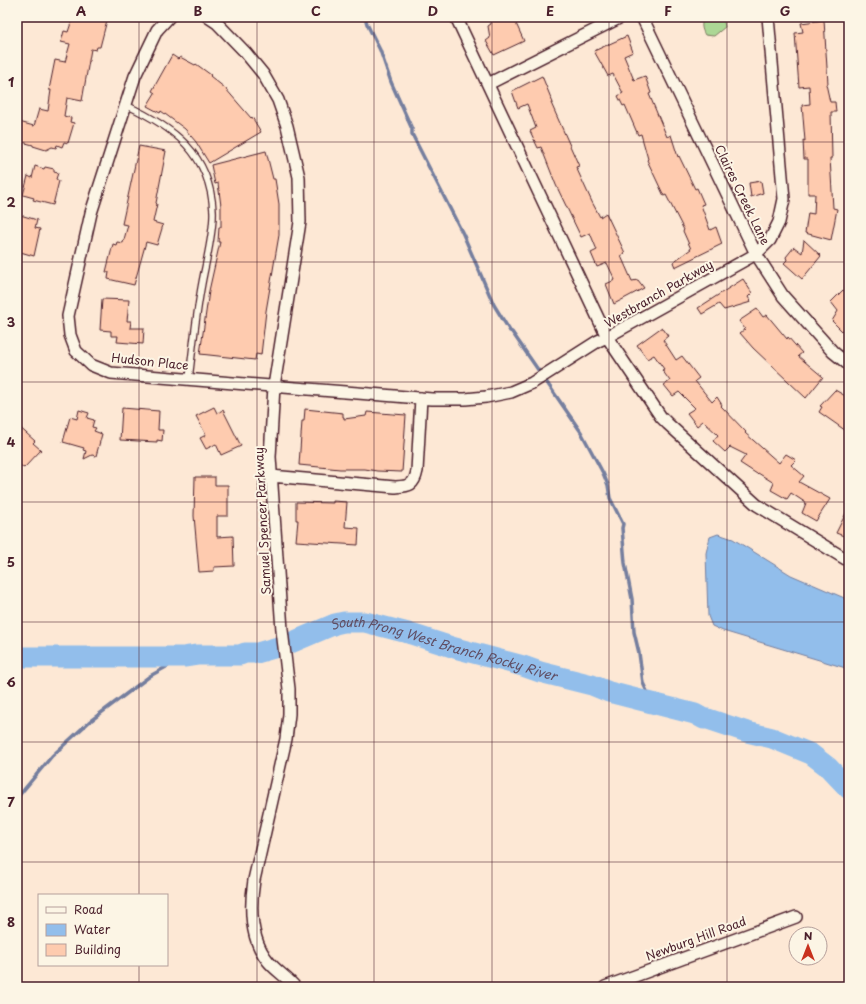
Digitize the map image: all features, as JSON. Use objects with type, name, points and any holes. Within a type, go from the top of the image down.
[{"type":"street","name":"Hudson Place","points":[[168,17],[157,30],[135,76],[91,213],[68,316],[70,335],[76,351],[91,365],[111,373],[421,398],[465,399],[486,397],[510,392],[532,383],[598,341],[607,337]]},
{"type":"street","name":"Samuel Spencer Parkway","points":[[208,17],[217,23],[245,52],[267,80],[278,100],[287,126],[299,177],[300,222],[274,386],[270,457],[282,630],[290,702],[288,727],[254,880],[252,902],[253,925],[263,953],[272,965],[295,987]]},
{"type":"street","points":[[456,17],[607,337]]},
{"type":"street","points":[[488,84],[621,17]]},
{"type":"street","name":"Claires Creek Lane","points":[[642,17],[756,254],[783,296],[833,352],[849,365]]},
{"type":"street","name":"Westbranch Parkway","points":[[768,17],[784,199],[780,222],[770,240],[756,254],[607,337],[661,417],[668,424],[757,505],[849,561]]},
{"type":"street","points":[[271,476],[395,487],[406,487],[412,484],[417,471],[421,398]]},
{"type":"street","name":"Newburg Hill Road","points":[[605,987],[796,916]]},
{"type":"lane","points":[[126,105],[156,120],[173,131],[190,147],[204,171],[211,197],[213,212],[197,310],[189,379]]},
{"type":"green space","points":[[704,17],[723,17],[725,27],[714,36],[705,35],[702,26]]},
{"type":"water","points":[[718,534],[733,539],[791,575],[849,600],[849,669],[723,631],[712,626],[708,616],[706,553],[710,537]]},
{"type":"building","points":[[73,17],[106,17],[105,20],[107,20],[100,47],[97,47],[96,50],[91,49],[82,101],[67,98],[64,116],[71,118],[70,122],[74,123],[68,143],[64,142],[62,147],[57,145],[56,148],[52,147],[46,150],[22,142],[22,140],[17,138],[17,130],[19,122],[34,126],[39,109],[48,111],[51,90],[49,90],[55,60],[65,62],[70,44],[61,42],[64,31],[68,32]]},
{"type":"building","points":[[488,17],[513,17],[524,41],[494,55],[486,41],[490,38],[488,26],[491,24]]},
{"type":"building","points":[[824,20],[828,84],[826,84],[830,102],[835,102],[836,112],[831,112],[832,158],[830,158],[833,208],[837,209],[831,240],[805,233],[808,213],[814,214],[815,194],[808,194],[808,159],[804,159],[803,140],[805,141],[802,105],[810,104],[809,86],[799,87],[795,33],[803,32],[801,23]]},
{"type":"building","points":[[627,36],[633,52],[624,56],[634,80],[645,76],[651,93],[649,94],[667,137],[671,135],[678,157],[679,156],[695,189],[697,188],[704,204],[701,205],[710,230],[716,227],[722,244],[675,267],[673,262],[691,249],[683,231],[684,230],[666,195],[664,196],[647,160],[641,134],[638,135],[625,105],[623,106],[618,96],[623,93],[613,74],[608,76],[594,51]]},
{"type":"building","points":[[172,55],[178,59],[180,57],[195,65],[196,64],[211,75],[210,76],[225,88],[251,118],[252,117],[261,132],[209,163],[196,142],[185,129],[161,111],[160,113],[147,106],[155,93],[152,91]]},
{"type":"building","points":[[542,76],[553,103],[551,103],[579,166],[576,167],[592,202],[600,217],[606,213],[625,253],[621,256],[632,281],[638,280],[644,288],[614,304],[606,284],[615,280],[607,263],[597,267],[591,253],[597,250],[590,233],[581,237],[556,185],[541,147],[538,148],[530,131],[536,128],[527,104],[518,108],[512,91]]},
{"type":"building","points":[[139,146],[166,151],[153,222],[163,225],[157,245],[146,242],[134,285],[108,279],[109,272],[106,272],[113,244],[116,245],[117,242],[123,243],[128,225],[122,224]]},
{"type":"building","points":[[266,151],[273,179],[275,179],[279,204],[279,235],[266,311],[261,355],[256,354],[255,360],[200,354],[209,291],[220,242],[218,242],[219,227],[221,227],[221,206],[218,183],[215,184],[211,165]]},
{"type":"building","points":[[35,166],[44,169],[45,167],[54,169],[54,172],[58,173],[56,179],[59,181],[53,205],[33,200],[34,198],[23,195],[28,176],[32,178]]},
{"type":"building","points":[[761,181],[763,193],[751,197],[749,183]]},
{"type":"building","points":[[17,214],[37,220],[35,228],[40,229],[34,256],[17,251]]},
{"type":"building","points":[[804,240],[821,256],[802,279],[784,263],[787,260],[786,257],[794,247],[802,253]]},
{"type":"building","points":[[743,279],[752,293],[748,297],[751,302],[724,310],[719,304],[702,314],[698,308]]},
{"type":"building","points":[[843,290],[849,295],[849,324],[842,331],[832,321],[838,311],[831,302]]},
{"type":"building","points":[[102,299],[129,300],[127,321],[131,321],[130,328],[144,328],[143,344],[117,342],[118,336],[111,336],[111,331],[100,330]]},
{"type":"building","points":[[757,309],[763,317],[767,315],[787,339],[788,337],[802,353],[798,356],[823,377],[806,398],[753,348],[740,333],[745,329],[739,321]]},
{"type":"building","points":[[662,327],[668,336],[663,340],[676,360],[682,356],[699,378],[695,381],[712,402],[717,397],[722,405],[721,406],[746,432],[745,433],[779,463],[786,454],[796,460],[791,465],[804,476],[799,482],[830,499],[816,521],[802,513],[806,503],[791,493],[787,499],[771,490],[774,483],[740,463],[746,455],[730,447],[725,452],[713,441],[718,435],[703,421],[697,426],[687,413],[695,408],[679,392],[673,396],[664,385],[670,381],[662,370],[664,369],[654,355],[647,359],[637,345]]},
{"type":"building","points":[[835,390],[849,398],[849,433],[819,412],[822,407],[820,406]]},
{"type":"building","points":[[214,407],[217,413],[223,410],[241,446],[221,455],[216,444],[206,449],[200,438],[206,435],[196,416]]},
{"type":"building","points":[[122,408],[159,411],[158,430],[163,430],[162,441],[120,440]]},
{"type":"building","points":[[305,409],[343,413],[344,419],[366,416],[367,412],[406,415],[402,472],[365,469],[340,469],[299,465],[302,421],[304,421]]},
{"type":"building","points":[[79,410],[89,413],[87,418],[94,420],[92,427],[96,428],[94,431],[102,434],[96,456],[92,455],[84,459],[86,451],[83,450],[84,448],[63,442],[70,417],[77,419]]},
{"type":"building","points":[[17,425],[35,441],[33,443],[41,450],[24,468],[17,463]]},
{"type":"building","points":[[195,477],[215,477],[215,485],[228,485],[228,516],[217,516],[217,537],[233,536],[234,566],[214,567],[214,571],[199,572],[194,516]]},
{"type":"building","points":[[333,501],[347,502],[345,527],[359,528],[358,545],[296,541],[298,520],[296,520],[296,502],[333,503]]},
{"type":"building","points":[[849,507],[849,538],[836,533]]},
{"type":"waterway","points":[[365,17],[412,129],[412,134],[463,234],[494,305],[510,331],[581,432],[603,473],[608,485],[610,498],[623,524],[622,528],[625,563],[632,599],[634,632],[639,653],[643,683],[653,704]]},
{"type":"waterway","name":"South Prong West Branch Rocky River","points":[[17,657],[184,657],[197,655],[240,655],[245,653],[257,653],[288,644],[335,624],[344,622],[365,622],[408,633],[540,672],[592,685],[609,692],[695,714],[704,719],[772,738],[811,754],[828,767],[849,789]]},
{"type":"waterway","points":[[17,798],[52,756],[89,722],[150,676],[184,657]]}]
